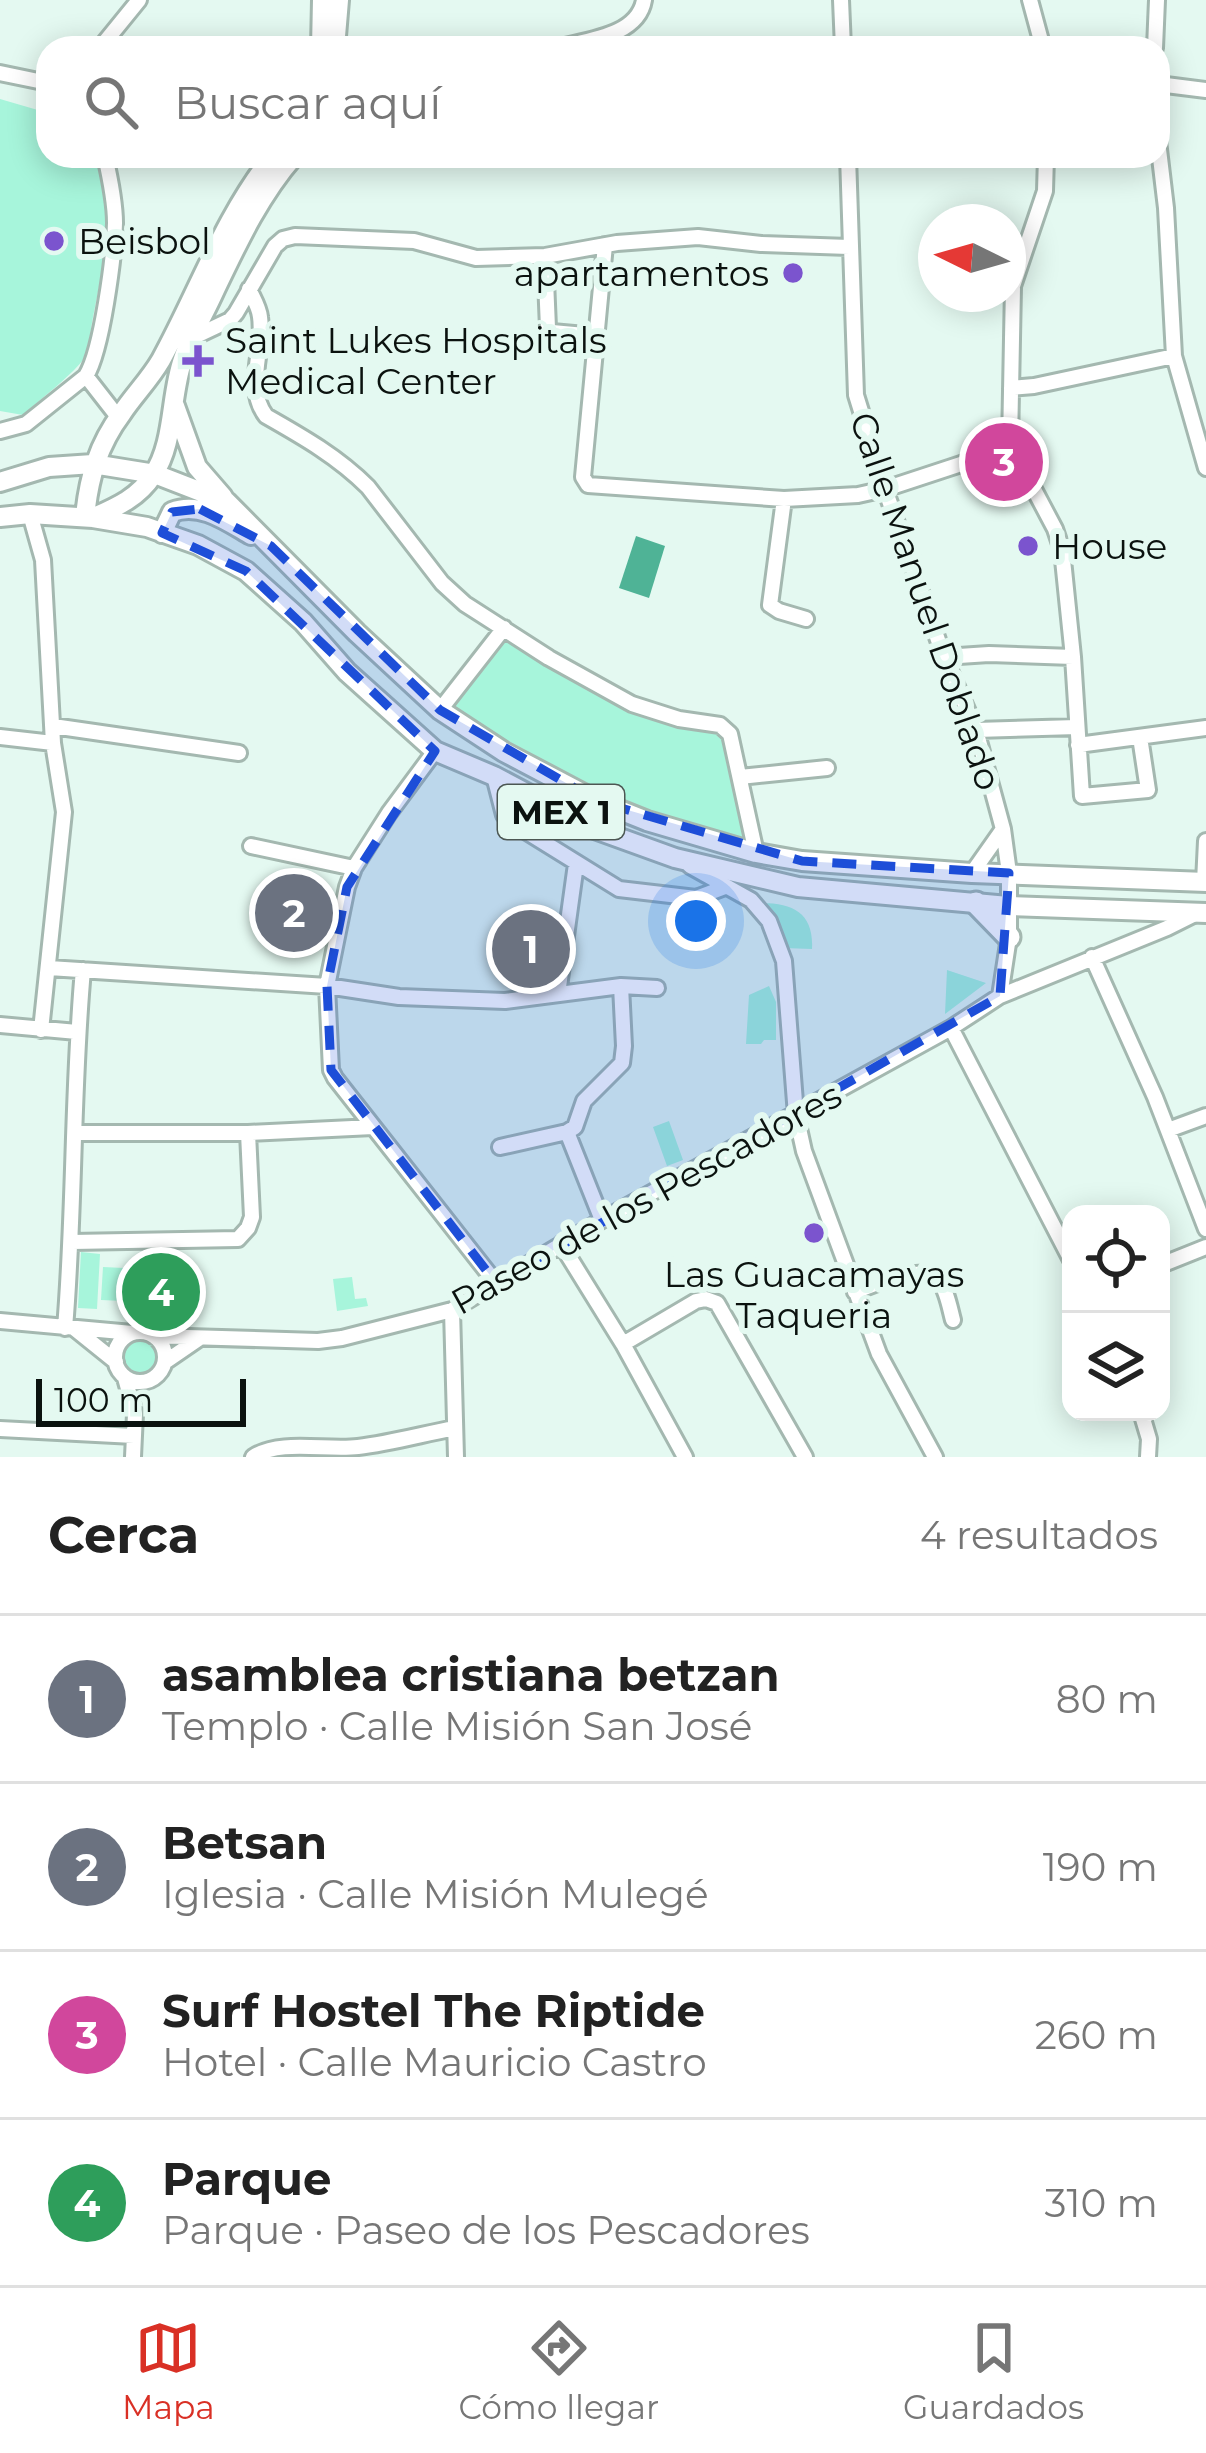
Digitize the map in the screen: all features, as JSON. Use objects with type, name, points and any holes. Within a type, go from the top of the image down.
[{"type":"highway","points":[[976,903],[1010,937]]},
{"type":"main road","points":[[321,36],[322,0]]},
{"type":"main road","points":[[336,36],[338,0]]},
{"type":"main road","points":[[264,168],[238,205],[156,369],[118,417],[93,464],[89,517],[123,504],[155,474],[182,361],[253,213],[284,168]]},
{"type":"main road","points":[[173,402],[197,466],[227,502]]},
{"type":"main road","name":"MEX 1","points":[[0,482],[49,467],[93,464],[155,474],[227,502],[440,710],[504,752],[646,821],[756,853],[802,861],[1205,882]]},
{"type":"main road","points":[[162,533],[172,512],[186,507],[200,509],[271,546]]},
{"type":"main road","name":"MEX 1","points":[[0,517],[89,517],[147,526],[198,545],[246,571],[435,751],[592,828],[675,858],[798,886],[1008,906],[1202,912]]},
{"type":"street","points":[[110,36],[139,0]]},
{"type":"street","points":[[602,36],[639,18],[644,0]]},
{"type":"street","points":[[841,0],[842,36]]},
{"type":"street","points":[[1030,0],[1040,36]]},
{"type":"street","points":[[1156,36],[1157,0]]},
{"type":"street","points":[[0,74],[36,81]]},
{"type":"street","points":[[1170,86],[1206,90]]},
{"type":"street","points":[[0,431],[26,424],[86,376],[94,362],[115,224],[108,168]]},
{"type":"street","name":"Calle Manuel Doblado","points":[[848,168],[856,395],[944,657],[976,730],[1003,829],[1009,873]]},
{"type":"street","points":[[1046,168],[1045,191],[1013,286],[1010,444],[1062,550],[1082,796],[1148,790],[1140,737]]},
{"type":"street","points":[[1161,168],[1174,356],[1206,467]]},
{"type":"street","points":[[192,338],[230,320],[275,246],[295,236],[414,241],[476,258],[545,256],[698,236],[849,247]]},
{"type":"street","points":[[605,245],[583,477],[588,485],[784,499],[858,495],[1010,444]]},
{"type":"street","points":[[545,256],[548,328],[596,336]]},
{"type":"street","points":[[249,289],[260,313],[256,390],[266,416],[332,454],[355,474],[442,583],[465,604],[548,658],[632,704],[679,719],[720,725],[730,734],[756,853]]},
{"type":"street","points":[[1011,388],[1174,356]]},
{"type":"street","points":[[86,376],[118,417]]},
{"type":"street","points":[[784,499],[770,605],[806,619]]},
{"type":"street","points":[[29,514],[44,560],[53,743],[64,812],[41,1030]]},
{"type":"street","points":[[440,710],[504,628]]},
{"type":"street","points":[[944,657],[1073,657]]},
{"type":"street","points":[[53,726],[239,752]]},
{"type":"street","points":[[976,730],[1077,727]]},
{"type":"street","points":[[1078,746],[1206,728]]},
{"type":"street","points":[[0,737],[53,743]]},
{"type":"street","points":[[435,751],[354,868],[342,903],[327,986],[331,1070],[496,1283]]},
{"type":"street","points":[[740,777],[827,768]]},
{"type":"street","points":[[494,776],[504,815],[576,864],[628,891],[696,898],[725,887]]},
{"type":"street","name":"Calle Manuel Doblado","points":[[972,873],[1003,829]]},
{"type":"street","points":[[1205,882],[1206,841]]},
{"type":"street","points":[[250,846],[354,868]]},
{"type":"street","points":[[675,858],[751,900],[769,920],[779,943],[796,1115],[804,1151],[879,1354],[935,1457]]},
{"type":"street","points":[[559,994],[576,864]]},
{"type":"street","points":[[1000,995],[1010,937],[1009,873]]},
{"type":"street","name":"Paseo de los Pescadores","points":[[153,1336],[318,1341],[452,1310],[602,1220],[951,1028],[1000,995],[1202,912]]},
{"type":"street","points":[[1092,957],[1206,1229]]},
{"type":"street","points":[[50,968],[327,986],[399,997],[506,1001],[621,986],[657,988]]},
{"type":"street","points":[[70,1328],[77,1032],[83,970]]},
{"type":"street","points":[[500,1148],[575,1127],[584,1101],[622,1064],[621,986]]},
{"type":"street","points":[[0,1025],[77,1032]]},
{"type":"street","points":[[951,1028],[1062,1243]]},
{"type":"street","points":[[1168,1130],[1206,1116]]},
{"type":"street","points":[[76,1133],[373,1126]]},
{"type":"street","points":[[72,1242],[238,1239],[252,1217],[248,1132]]},
{"type":"street","points":[[567,1132],[602,1220]]},
{"type":"street","points":[[561,1244],[685,1457]]},
{"type":"street","points":[[1170,1261],[1206,1247]]},
{"type":"street","points":[[855,1292],[910,1274],[931,1276],[941,1283],[953,1320]]},
{"type":"street","points":[[623,1344],[696,1301],[717,1303],[805,1457]]},
{"type":"street","points":[[452,1310],[456,1457]]},
{"type":"street","points":[[0,1321],[153,1336],[162,1344],[165,1363]]},
{"type":"street","points":[[70,1328],[116,1362],[125,1378],[135,1414],[133,1457]]},
{"type":"street","points":[[116,1362],[117,1347],[134,1333]]},
{"type":"street","points":[[125,1378],[150,1381],[165,1363],[200,1338]]},
{"type":"street","points":[[135,1414],[150,1381]]},
{"type":"street","points":[[1144,1421],[1148,1457]]},
{"type":"street","points":[[253,1457],[276,1449],[353,1448],[454,1428]]},
{"type":"street","points":[[0,1429],[134,1436]]},
{"type":"highlighted area","points":[[200,509],[271,546],[440,710],[597,801],[802,861],[1009,873],[1000,996],[496,1283],[331,1070],[327,986],[347,887],[435,751],[246,571],[162,533],[172,512]]},
{"type":"shaded area","name":"Beisbol","points":[[0,99],[36,110],[36,168],[99,168],[108,214],[84,358],[23,415],[0,411]]},
{"type":"shaded area","points":[[636,536],[665,546],[649,598],[619,588]]},
{"type":"shaded area","points":[[505,635],[635,712],[664,724],[711,728],[727,736],[749,843],[647,813],[520,754],[445,710]]},
{"type":"shaded area","points":[[762,903],[784,905],[800,913],[810,927],[812,949],[783,948]]},
{"type":"shaded area","points":[[947,970],[986,983],[945,1014]]},
{"type":"shaded area","points":[[769,986],[776,1002],[776,1040],[746,1044],[749,995]]},
{"type":"shaded area","points":[[669,1121],[683,1160],[667,1166],[653,1127]]},
{"type":"shaded area","points":[[81,1252],[100,1254],[97,1309],[78,1308]]},
{"type":"shaded area","points":[[103,1267],[124,1268],[123,1301],[101,1300]]},
{"type":"shaded area","points":[[352,1277],[355,1299],[366,1298],[368,1306],[337,1311],[333,1279]]},
{"type":"shaded area","points":[[154,1282],[171,1284],[174,1313],[151,1310]]},
{"type":"shaded area","points":[[141,1336],[156,1342],[162,1357],[156,1372],[141,1378],[126,1372],[120,1357],[126,1342]]},
{"type":"place","name":"Beisbol","points":[[54,241]]},
{"type":"place","name":"apartamentos","points":[[793,273]]},
{"type":"place","name":"Saint Lukes Hospitals Medical Center","points":[[198,361]]},
{"type":"place","name":"Surf Hostel The Riptide","points":[[1004,462]]},
{"type":"place","name":"House","points":[[1028,546]]},
{"type":"place","name":"Betsan","points":[[294,913]]},
{"type":"place","name":"asamblea cristiana betzan","points":[[531,949]]},
{"type":"place","name":"Las Guacamayas Taqueria","points":[[814,1233]]},
{"type":"place","name":"Parque","points":[[161,1292]]}]
